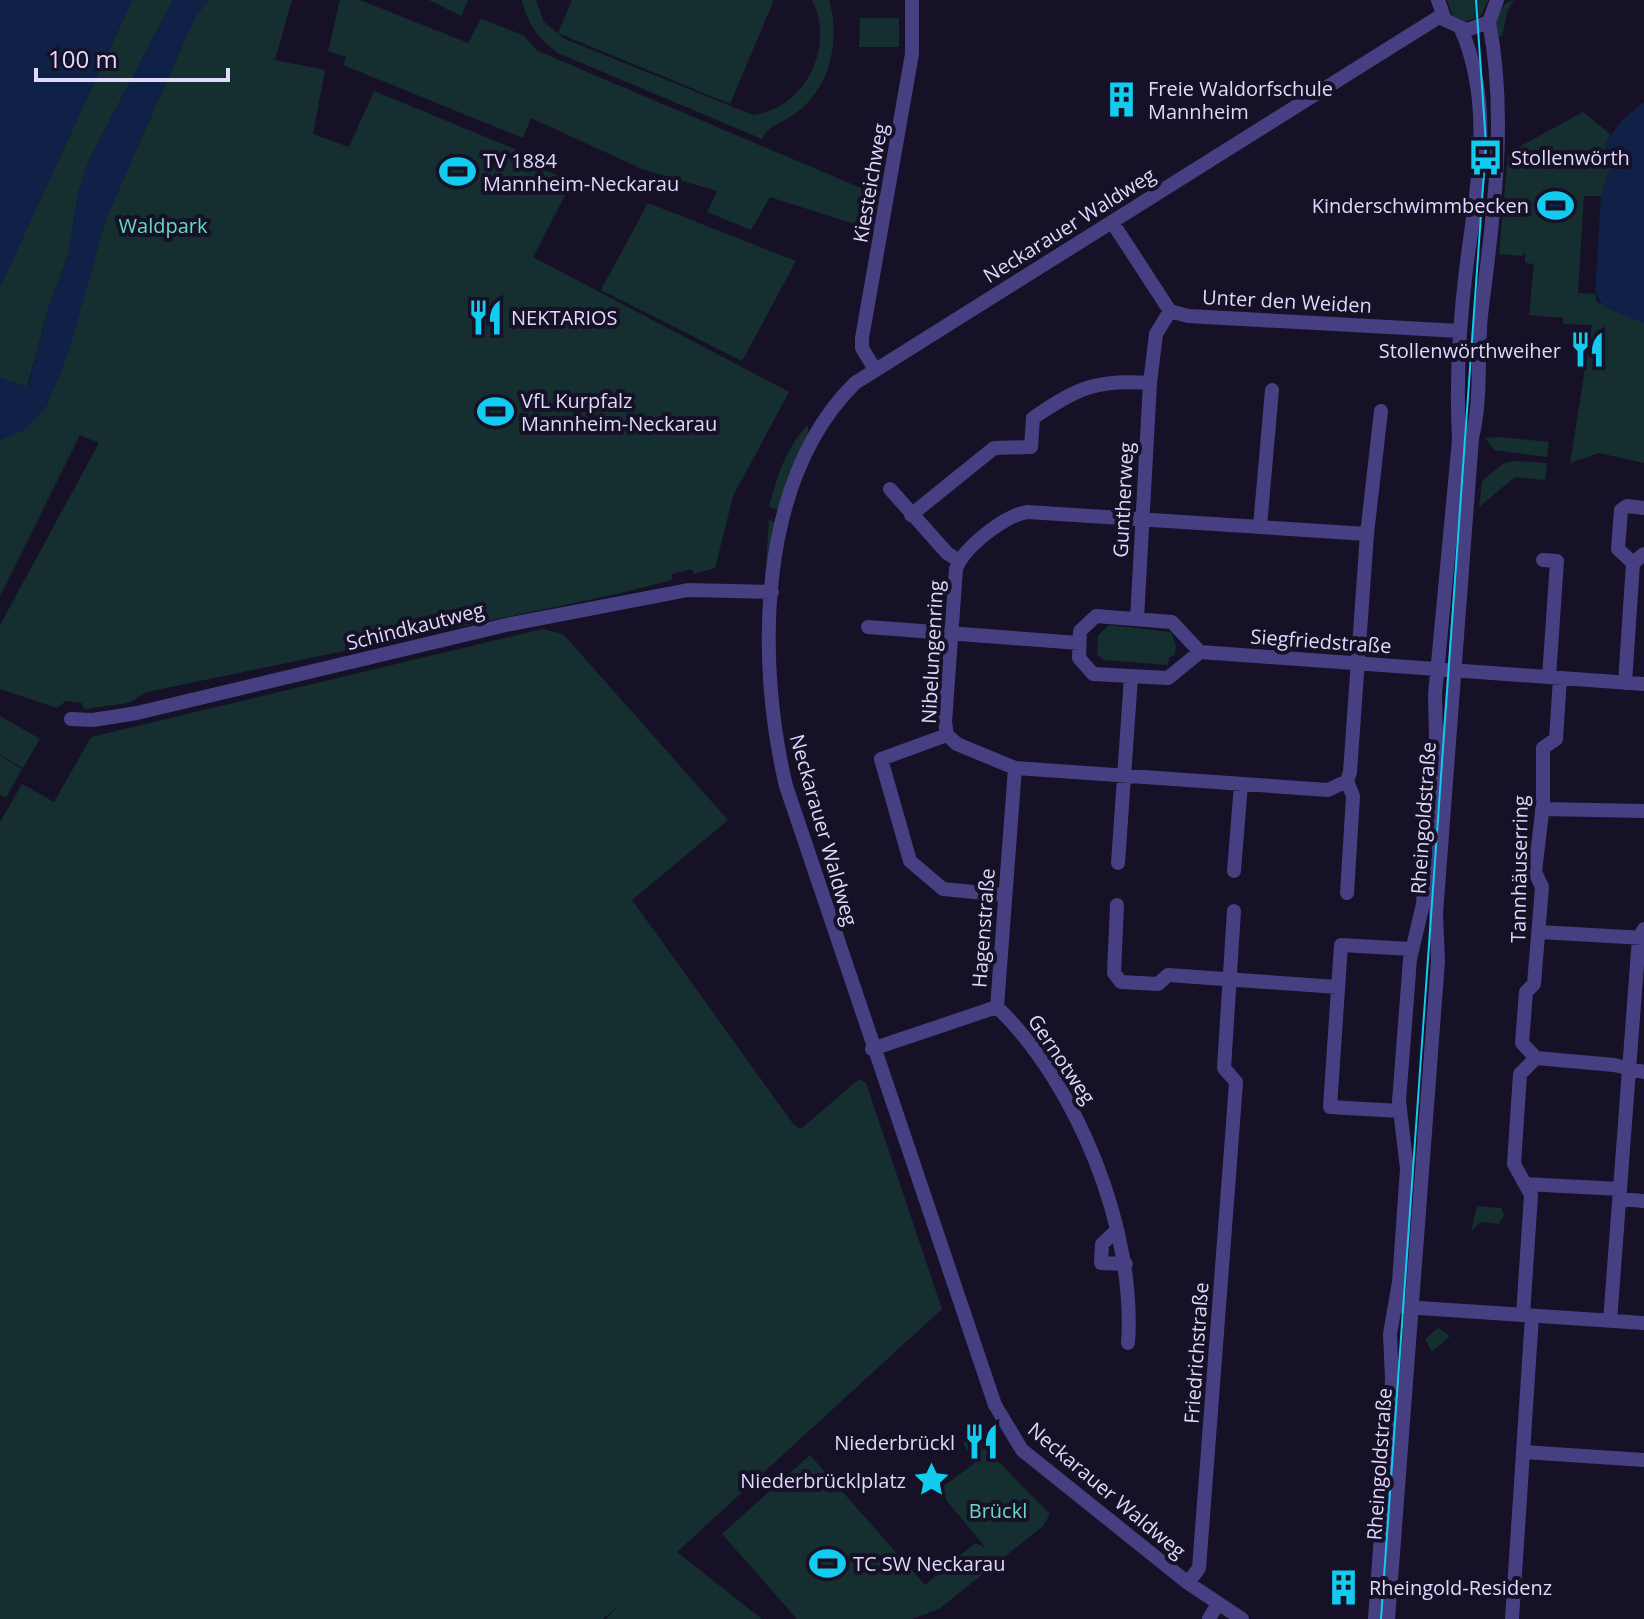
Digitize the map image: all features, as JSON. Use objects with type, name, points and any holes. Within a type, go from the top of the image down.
[{"type":"street","name":"Kiesteichweg","points":[[874,368],[862,348],[862,338],[912,54],[912,0]]},
{"type":"street","points":[[1438,0],[1442,15],[1461,29],[1473,30],[1489,22]]},
{"type":"street","name":"Rheingoldstraße","points":[[1388,1619],[1438,961],[1436,914],[1472,438],[1478,406],[1477,361],[1489,272],[1499,138],[1497,73],[1489,22],[1497,0]]},
{"type":"street","name":"Neckarauer Waldweg","points":[[1242,1619],[1188,1583],[1022,1450],[1005,1427],[960,1309],[872,1049],[813,871],[775,738],[770,653],[772,592],[783,517],[799,470],[829,412],[874,368],[1442,15]]},
{"type":"street","name":"Rheingoldstraße","points":[[1375,1619],[1392,1379],[1390,1334],[1407,1169],[1399,1111],[1411,949],[1423,904],[1459,440],[1456,405],[1460,331],[1475,229],[1480,140],[1479,85],[1461,29]]},
{"type":"street","points":[[1112,222],[1170,311]]},
{"type":"street","name":"Unter den Weiden","points":[[1170,311],[1188,316],[1460,331]]},
{"type":"street","name":"Guntherweg","points":[[1137,619],[1150,383],[1156,334],[1170,311]]},
{"type":"street","points":[[911,515],[994,448],[1031,447],[1033,418],[1071,392],[1113,380],[1150,383]]},
{"type":"street","points":[[1260,526],[1272,390]]},
{"type":"street","points":[[1347,893],[1353,796],[1347,781],[1367,534],[1381,411]]},
{"type":"street","points":[[890,489],[947,553],[959,561]]},
{"type":"street","points":[[1625,683],[1639,558],[1618,549],[1621,510],[1627,506],[1644,508]]},
{"type":"street","name":"Nibelungenring","points":[[1347,781],[1328,790],[1015,768],[957,744],[947,735],[945,722],[952,635],[959,561],[1016,514],[1144,518],[1367,534]]},
{"type":"street","name":"Tannhäuserring","points":[[1536,1058],[1522,1043],[1526,992],[1534,984],[1539,932],[1542,887],[1535,872],[1542,809],[1543,748],[1556,739],[1557,561],[1543,560]]},
{"type":"street","name":"Schindkautweg","points":[[71,719],[93,720],[165,707],[506,625],[688,590],[772,592]]},
{"type":"street","points":[[1096,616],[1137,619],[1172,622],[1200,652],[1168,678],[1131,677],[1093,674],[1079,658],[1079,643],[1080,631],[1096,616]]},
{"type":"street","points":[[868,627],[1079,643]]},
{"type":"street","name":"Siegfriedstraße","points":[[1200,652],[1439,669]]},
{"type":"street","points":[[1439,669],[1644,684]]},
{"type":"street","points":[[1118,863],[1131,677]]},
{"type":"street","points":[[947,735],[881,759],[910,861],[943,889],[1004,895]]},
{"type":"street","name":"Hagenstraße","points":[[872,1049],[997,1007],[1015,768]]},
{"type":"street","points":[[1234,871],[1241,784]]},
{"type":"street","points":[[1542,809],[1644,811]]},
{"type":"street","points":[[1117,905],[1114,973],[1121,982],[1158,984],[1168,975],[1337,987]]},
{"type":"street","name":"Friedrichstraße","points":[[1188,1583],[1199,1568],[1236,1082],[1224,1068],[1227,979],[1234,911]]},
{"type":"street","points":[[1539,932],[1642,935],[1636,1072],[1620,1194],[1610,1321]]},
{"type":"street","points":[[1399,1111],[1330,1107],[1337,987],[1341,945],[1411,949]]},
{"type":"street","name":"Gernotweg","points":[[997,1007],[1014,1023],[1078,1116],[1126,1264],[1131,1303],[1128,1343]]},
{"type":"street","points":[[1512,1619],[1523,1452],[1531,1195],[1514,1164],[1520,1074],[1536,1058],[1614,1065],[1636,1072]]},
{"type":"street","points":[[1525,1184],[1620,1194],[1644,1201]]},
{"type":"street","points":[[1117,1230],[1102,1244],[1101,1263],[1126,1264]]},
{"type":"street","points":[[1395,1307],[1644,1323]]},
{"type":"street","points":[[1523,1452],[1644,1460]]},
{"type":"street","points":[[1209,1619],[1217,1605]]},
{"type":"green space","name":"Waldpark","points":[[132,0],[173,0],[89,160],[78,193],[69,252],[47,312],[27,388],[0,378],[0,287]]},
{"type":"green space","name":"VfL Kurpfalz Mannheim-Neckarau","points":[[208,0],[292,0],[275,60],[325,70],[313,134],[349,147],[374,91],[532,156],[529,163],[572,182],[533,257],[789,392],[733,496],[715,568],[694,574],[692,569],[672,574],[672,580],[617,594],[147,692],[128,703],[84,709],[82,703],[66,701],[57,708],[0,689],[0,625],[99,443],[80,435],[0,596],[0,440],[46,407],[69,350],[106,218],[194,19]]},
{"type":"green space","points":[[340,0],[360,0],[468,43],[481,19],[523,35],[538,51],[882,197],[876,231],[770,197],[751,230],[707,212],[717,191],[642,169],[531,118],[523,138],[343,65],[346,57],[328,51]]},
{"type":"green space","points":[[429,0],[468,0],[461,16]]},
{"type":"green space","points":[[522,0],[536,0],[544,22],[565,39],[753,115],[788,101],[811,72],[818,55],[820,37],[812,0],[829,0],[833,47],[825,77],[808,103],[772,127],[762,139],[558,53],[535,30]]},
{"type":"green space","points":[[572,0],[774,0],[730,104],[558,33]]},
{"type":"green space","points":[[1447,0],[1488,1],[1480,17],[1466,21],[1453,16]]},
{"type":"green space","points":[[1514,0],[1507,12],[1502,36],[1496,37],[1501,10]]},
{"type":"green space","points":[[860,18],[899,18],[899,47],[859,47]]},
{"type":"green space","points":[[1583,112],[1610,134],[1605,150],[1610,171],[1601,196],[1584,196],[1578,293],[1595,294],[1597,302],[1644,323],[1644,463],[1599,453],[1570,463],[1592,325],[1563,324],[1563,318],[1529,315],[1534,264],[1525,263],[1525,252],[1522,256],[1499,254],[1508,153]]},
{"type":"green space","points":[[648,203],[796,261],[742,361],[601,290]]},
{"type":"green space","points":[[808,425],[808,433],[789,473],[779,510],[769,507],[788,453]]},
{"type":"green space","points":[[1485,438],[1549,442],[1547,457],[1494,450]]},
{"type":"green space","points":[[1504,463],[1547,463],[1545,480],[1515,477],[1479,507],[1482,481]]},
{"type":"green space","points":[[769,519],[776,524],[765,581]]},
{"type":"green space","points":[[1109,625],[1171,632],[1176,645],[1175,654],[1169,658],[1168,665],[1103,660],[1097,654],[1098,636]]},
{"type":"green space","points":[[542,629],[563,634],[728,820],[632,900],[794,1125],[801,1129],[859,1079],[866,1083],[942,1309],[677,1552],[762,1619],[606,1619],[619,1605],[603,1619],[0,1619],[0,822],[22,784],[54,802],[91,737]]},
{"type":"green space","points":[[0,716],[40,739],[23,768],[0,755]]},
{"type":"green space","points":[[0,756],[22,769],[6,798],[0,795]]},
{"type":"green space","points":[[1477,1206],[1501,1208],[1504,1215],[1499,1224],[1480,1222],[1471,1232]]},
{"type":"green space","points":[[1438,1328],[1450,1336],[1432,1352],[1425,1339]]},
{"type":"green space","name":"TC SW Neckarau","points":[[977,1426],[989,1452],[1050,1514],[1043,1526],[939,1609],[912,1619],[797,1619],[722,1534],[810,1455],[925,1585],[975,1543],[986,1548],[938,1490],[975,1463],[963,1443]]},
{"type":"water","points":[[0,0],[132,0],[0,287]]},
{"type":"water","points":[[173,0],[208,0],[194,19],[106,218],[69,350],[46,407],[25,430],[0,440],[0,378],[28,387],[47,312],[69,252],[78,193],[89,160]]},
{"type":"water","name":"Stollenwörthweiher","points":[[1644,102],[1644,323],[1605,308],[1595,294],[1601,196],[1611,164],[1605,143],[1622,120]]},
{"type":"water","name":"Kinderschwimmbecken","points":[[1545,189],[1557,190],[1557,198],[1566,199],[1565,212],[1544,210]]},
{"type":"tram line","points":[[1381,1619],[1486,144],[1476,0]]},
{"type":"place","name":"Freie Waldorfschule Mannheim","points":[[1122,100]]},
{"type":"place","name":"Stollenwörth","points":[[1485,157]]},
{"type":"place","name":"TV 1884 Mannheim-Neckarau","points":[[457,172]]},
{"type":"place","name":"Kinderschwimmbecken","points":[[1555,205]]},
{"type":"place","name":"NEKTARIOS","points":[[485,317]]},
{"type":"place","name":"Stollenwörthweiher","points":[[1587,350]]},
{"type":"place","name":"VfL Kurpfalz Mannheim-Neckarau","points":[[495,412]]},
{"type":"place","name":"Niederbrückl","points":[[981,1442]]},
{"type":"place","name":"Niederbrücklplatz","points":[[932,1480]]},
{"type":"place","name":"TC SW Neckarau","points":[[827,1563]]},
{"type":"place","name":"Rheingold-Residenz","points":[[1343,1587]]},
{"type":"park label","name":"Brückl","points":[[998,1510]]}]
